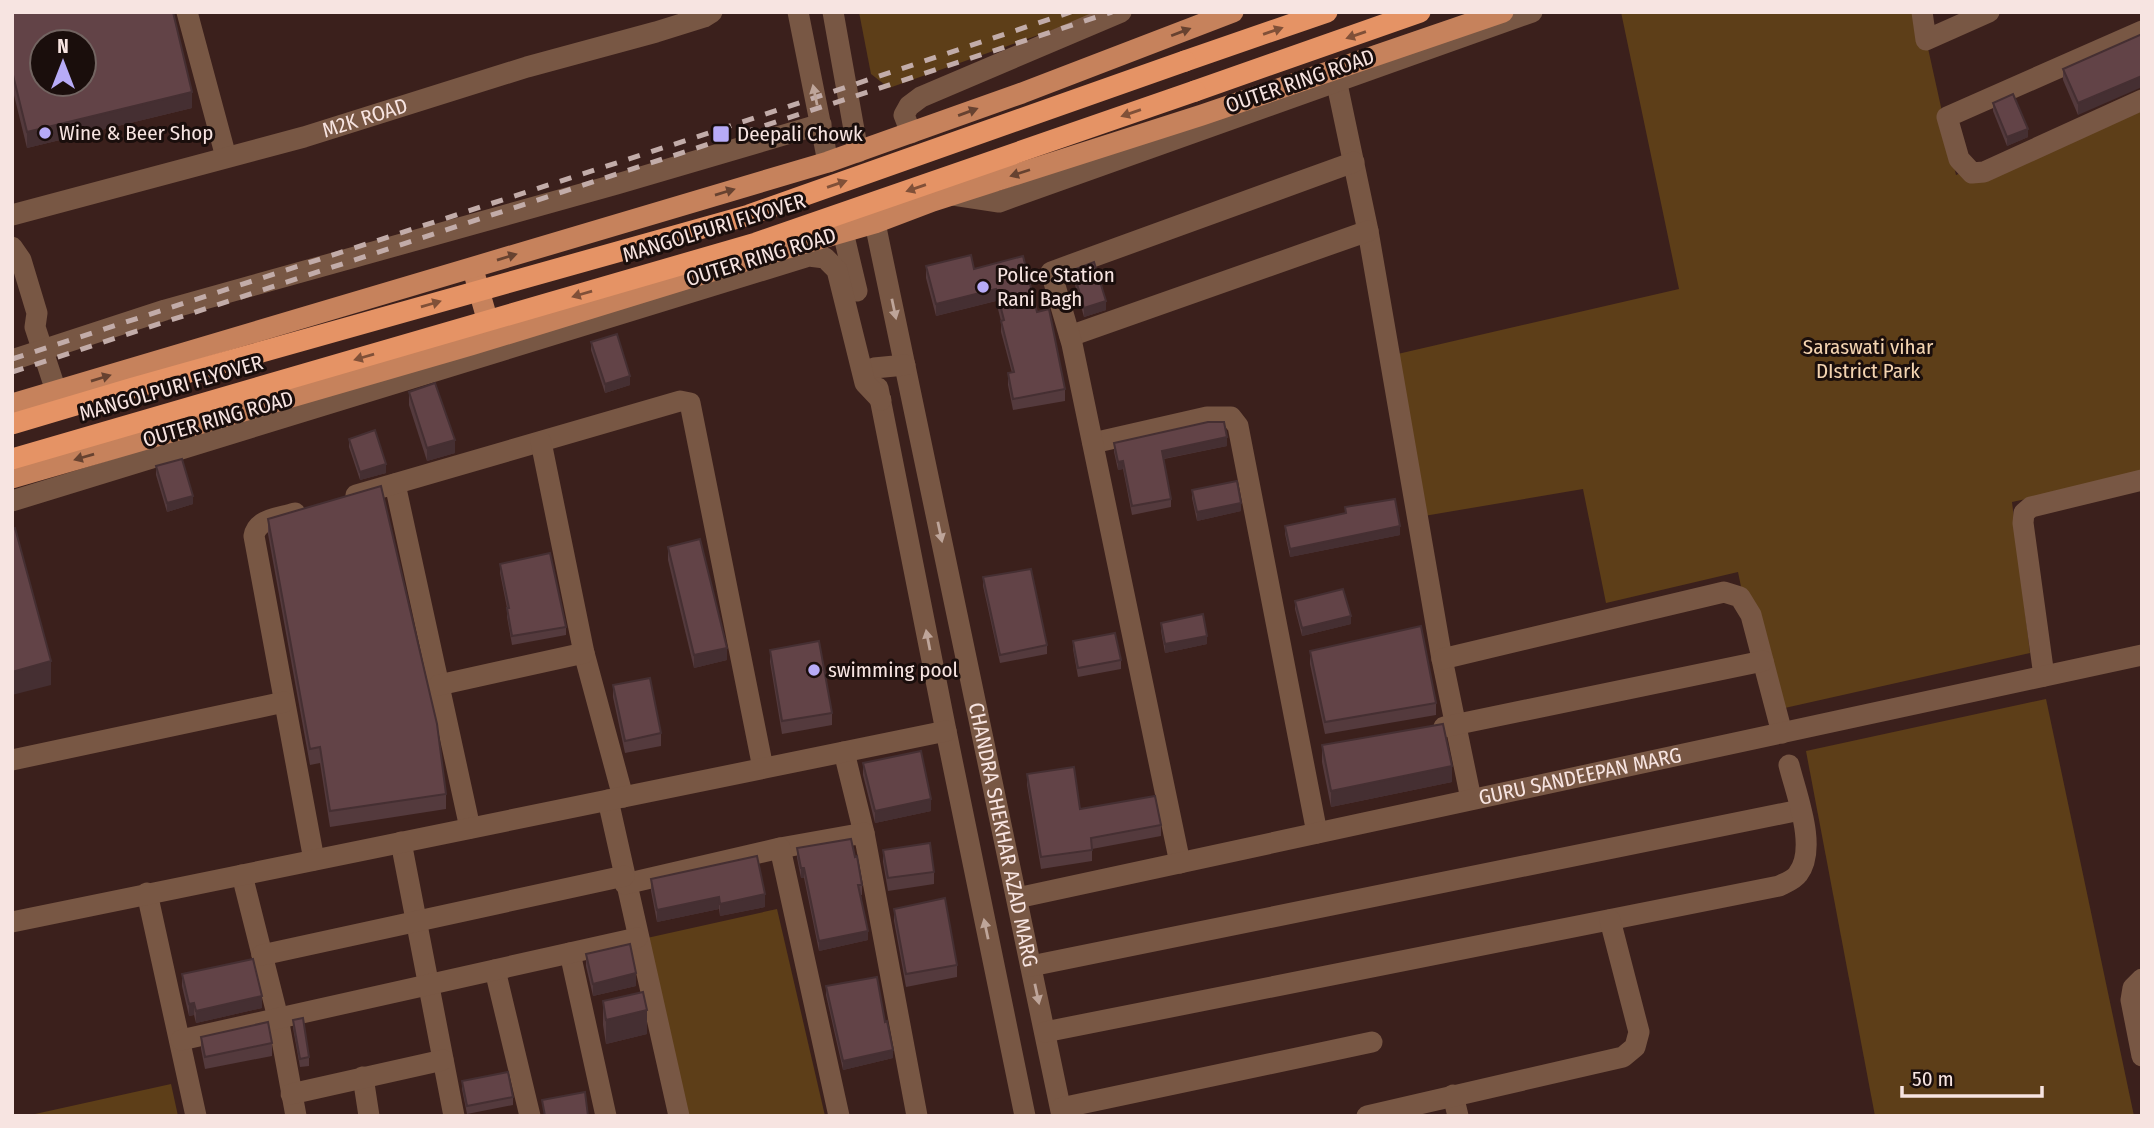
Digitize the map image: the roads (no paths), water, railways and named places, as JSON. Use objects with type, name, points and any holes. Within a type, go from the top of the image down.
[{"type":"highway","name":"MANGOLPURI FLYOVER","points":[[12,424],[133,387],[749,215],[1327,12]]},
{"type":"highway","name":"MANGOLPURI FLYOVER","points":[[12,459],[756,243],[1420,12]]},
{"type":"main road","points":[[12,404],[828,162],[1023,93],[1233,12]]},
{"type":"main road","name":"OUTER RING ROAD","points":[[12,478],[875,223],[1503,12]]},
{"type":"main road","points":[[1023,93],[1041,101],[1054,117],[1058,132],[1056,149],[1047,164]]},
{"type":"main road","points":[[472,268],[493,338]]},
{"type":"street","points":[[187,12],[226,157]]},
{"type":"street","name":"M2K ROAD","points":[[12,215],[304,137],[527,67],[656,33],[712,12]]},
{"type":"street","points":[[798,12],[828,162]]},
{"type":"street","points":[[833,12],[858,152]]},
{"type":"street","points":[[911,133],[904,115],[909,106],[921,97],[1121,12]]},
{"type":"street","points":[[953,195],[999,202],[1532,12]]},
{"type":"street","points":[[1922,12],[1926,40],[1989,12]]},
{"type":"street","points":[[2142,31],[1947,117],[1963,166],[1972,173],[1984,172],[2142,100]]},
{"type":"street","points":[[1337,83],[1368,231],[1442,659],[1471,799]]},
{"type":"street","points":[[12,360],[165,310],[603,188],[821,124]]},
{"type":"street","points":[[1180,863],[1070,336],[1051,272],[1354,162]]},
{"type":"street","name":"CHANDRA SHEKHAR AZAD MARG","points":[[875,223],[1061,1112]]},
{"type":"street","points":[[1070,336],[1368,231]]},
{"type":"street","name":"CHANDRA SHEKHAR AZAD MARG","points":[[843,232],[881,400],[1025,1116]]},
{"type":"street","points":[[12,247],[21,260],[37,313],[35,327],[56,391]]},
{"type":"street","points":[[12,501],[809,256],[825,258],[837,270],[865,383],[881,400]]},
{"type":"street","points":[[12,279],[24,318],[35,327]]},
{"type":"street","points":[[874,368],[905,365]]},
{"type":"street","points":[[341,500],[680,401],[690,403],[763,768]]},
{"type":"street","points":[[1093,443],[1207,417],[1231,417],[1238,426],[1317,833]]},
{"type":"street","points":[[541,442],[615,798],[624,880],[679,1116]]},
{"type":"street","points":[[2044,676],[2023,523],[2024,513],[2031,507],[2142,480]]},
{"type":"street","points":[[394,484],[471,828]]},
{"type":"street","points":[[314,508],[260,523],[254,536],[314,860]]},
{"type":"street","points":[[1442,659],[1724,592],[1740,597],[1751,615],[1782,733]]},
{"type":"street","points":[[439,685],[584,653]]},
{"type":"street","name":"GURU SANDEEPAN MARG","points":[[1017,898],[2142,655]]},
{"type":"street","points":[[1418,732],[1763,661]]},
{"type":"street","points":[[12,760],[284,702]]},
{"type":"street","points":[[12,922],[946,731]]},
{"type":"street","points":[[1300,752],[1326,747]]},
{"type":"street","points":[[844,752],[864,833],[917,1116]]},
{"type":"street","points":[[1045,1032],[1779,886],[1797,877],[1805,861],[1807,842],[1789,765]]},
{"type":"street","points":[[1031,966],[1800,810]]},
{"type":"street","points":[[262,955],[416,921],[864,833]]},
{"type":"street","points":[[401,842],[454,1116]]},
{"type":"street","points":[[780,848],[839,1116]]},
{"type":"street","points":[[242,875],[278,1018],[296,1116]]},
{"type":"street","points":[[147,893],[197,1116]]},
{"type":"street","points":[[1367,1116],[1456,1105],[1623,1057],[1635,1046],[1639,1032],[1610,920]]},
{"type":"street","points":[[181,1040],[637,938]]},
{"type":"street","points":[[570,953],[606,1116]]},
{"type":"street","points":[[495,970],[530,1116]]},
{"type":"street","points":[[2142,979],[2133,988],[2131,1000],[2142,1056]]},
{"type":"street","points":[[1061,1112],[1372,1042]]},
{"type":"street","points":[[291,1094],[443,1060]]},
{"type":"street","points":[[363,1077],[369,1116]]},
{"type":"railway","points":[[12,359],[718,130],[1071,12]]},
{"type":"railway","points":[[12,372],[1112,12]]},
{"type":"place","name":"Wine & Beer Shop","points":[[45,133]]},
{"type":"place","name":"Deepali Chowk","points":[[721,134]]},
{"type":"place","name":"Police Station Rani Bagh","points":[[983,287]]},
{"type":"place","name":"swimming pool","points":[[814,670]]},
{"type":"park label","name":"Saraswati vihar DIstrict Park","points":[[1868,359]]}]
